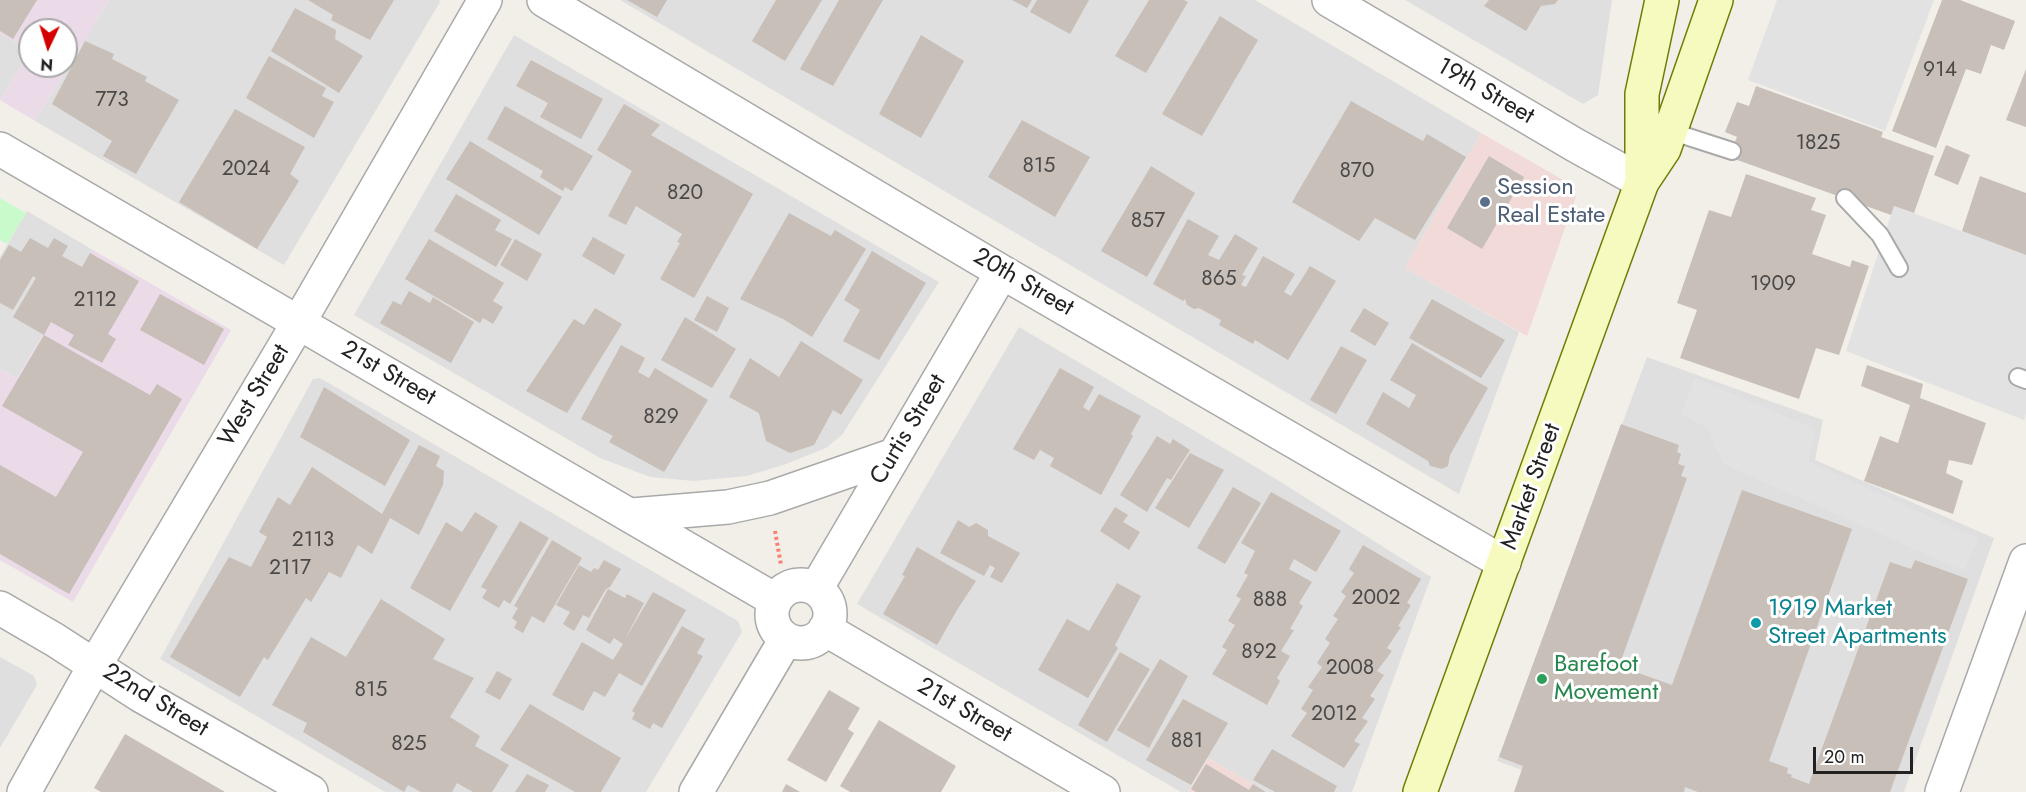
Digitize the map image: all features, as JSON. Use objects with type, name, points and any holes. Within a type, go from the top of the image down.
[{"type":"main road","name":"Market Street","points":[[1642,182],[1642,94],[1662,0]]},
{"type":"main road","name":"Market Street","points":[[1420,792],[1642,182],[1664,149],[1716,0]]},
{"type":"street","name":"West Street","points":[[24,792],[95,665],[299,322],[485,0]]},
{"type":"street","name":"20th Street","points":[[544,0],[1002,272],[1504,563]]},
{"type":"street","name":"19th Street","points":[[1329,0],[1642,182]]},
{"type":"street","name":"21st Street","points":[[0,148],[632,515],[794,592]]},
{"type":"street","name":"Curtis Street","points":[[794,592],[894,455],[1002,272]]},
{"type":"street","points":[[632,515],[728,507],[770,498],[894,455]]},
{"type":"street","points":[[1942,792],[2026,561]]},
{"type":"street","points":[[794,592],[824,597],[829,607],[830,619],[825,629],[818,638],[807,642],[786,639],[772,621],[771,610],[794,592]]},
{"type":"street","name":"22nd Street","points":[[0,608],[55,640],[140,695],[311,792]]},
{"type":"street","name":"21st Street","points":[[825,629],[1103,792]]},
{"type":"street","points":[[696,792],[786,639]]},
{"type":"lane","points":[[1670,131],[1732,151]]},
{"type":"lane","points":[[1845,198],[1880,235],[1899,268]]},
{"type":"path","points":[[770,498],[780,564],[794,592]]},
{"type":"shaded area","points":[[0,0],[109,0],[78,51],[78,18],[18,18],[18,44],[0,33]]},
{"type":"shaded area","points":[[109,0],[439,0],[440,2],[284,265],[35,121],[61,78],[78,78],[78,51]]},
{"type":"shaded area","points":[[620,0],[1255,0],[1481,133],[1405,268],[1519,332],[1459,494]]},
{"type":"shaded area","points":[[1405,0],[1612,0],[1598,95],[1583,104]]},
{"type":"shaded area","points":[[1777,0],[1934,0],[1885,131],[1748,80]]},
{"type":"shaded area","points":[[0,33],[18,44],[18,71],[0,100]]},
{"type":"shaded area","points":[[514,35],[939,282],[842,435],[826,448],[747,476],[694,481],[650,477],[600,458],[354,315]]},
{"type":"shaded area","points":[[18,71],[18,78],[61,78],[35,121],[0,100]]},
{"type":"shaded area","points":[[1481,133],[1572,185],[1576,197],[1527,336],[1405,268]]},
{"type":"shaded area","points":[[1894,206],[2026,255],[2026,414],[2024,420],[1846,351]]},
{"type":"shaded area","points":[[27,211],[93,250],[17,378],[0,369],[0,257]]},
{"type":"shaded area","points":[[93,250],[231,330],[73,602],[0,560],[0,369],[17,378]]},
{"type":"shaded area","points":[[1019,327],[1276,479],[1431,577],[1352,792],[1267,792],[1208,758],[1188,792],[1181,792],[857,604]]},
{"type":"shaded area","name":"1919 Market Street Apartments","points":[[1647,357],[1823,420],[1815,460],[1994,538],[1904,792],[1584,792],[1497,761]]},
{"type":"shaded area","points":[[320,378],[738,621],[742,632],[646,792],[385,792],[160,659],[313,379]]},
{"type":"shaded area","points":[[1695,378],[1815,429],[1809,462],[1979,539],[1964,571],[1723,464],[1708,428],[1681,414]]},
{"type":"shaded area","points":[[0,657],[34,676],[37,685],[0,748]]},
{"type":"shaded area","points":[[1208,758],[1267,792],[1188,792]]},
{"type":"green space","points":[[0,198],[26,213],[7,244],[0,240]]},
{"type":"building","points":[[0,0],[37,0],[26,18],[18,18],[18,31],[13,39],[0,31]]},
{"type":"building","points":[[308,0],[394,0],[370,40],[331,20],[333,15]]},
{"type":"building","points":[[627,0],[667,0],[657,17]]},
{"type":"building","points":[[776,0],[822,0],[785,61],[752,41]]},
{"type":"building","points":[[839,0],[883,0],[833,86],[800,69]]},
{"type":"building","points":[[1012,0],[1032,0],[1027,8]]},
{"type":"building","points":[[1037,0],[1089,0],[1070,34],[1030,12]]},
{"type":"building","points":[[1149,0],[1188,2],[1146,73],[1115,56]]},
{"type":"building","points":[[1489,0],[1558,0],[1555,4],[1541,6],[1526,31],[1484,6]]},
{"type":"building","points":[[1942,0],[1960,0],[2015,21],[2004,50],[1991,45],[1981,74],[1966,69],[1936,148],[1892,131]]},
{"type":"building","points":[[295,8],[336,30],[335,39],[363,56],[339,93],[271,51]]},
{"type":"building","points":[[1220,16],[1258,40],[1202,136],[1162,114]]},
{"type":"building","points":[[921,35],[964,61],[921,138],[879,114]]},
{"type":"building","points":[[85,41],[114,54],[112,59],[147,77],[145,81],[179,100],[136,174],[103,156],[112,141],[52,104],[66,78],[78,78],[78,54]]},
{"type":"building","points":[[269,56],[326,88],[322,96],[334,102],[314,138],[246,98]]},
{"type":"building","points":[[531,60],[603,99],[581,139],[540,117],[548,103],[516,86]]},
{"type":"building","points":[[2026,69],[2026,127],[2006,120]]},
{"type":"building","points":[[1756,86],[1883,132],[1881,137],[1934,156],[1914,213],[1894,206],[1891,215],[1729,157],[1737,137],[1725,132],[1737,102],[1749,106]]},
{"type":"building","points":[[1351,101],[1423,141],[1427,134],[1466,157],[1415,240],[1375,218],[1359,241],[1292,202]]},
{"type":"building","points":[[624,104],[660,125],[651,135],[753,194],[694,298],[660,279],[680,243],[677,242],[682,234],[636,206],[626,225],[608,216],[632,171],[597,150]]},
{"type":"building","points":[[505,106],[593,156],[572,191],[565,187],[563,191],[540,177],[543,171],[487,139]]},
{"type":"building","points":[[235,109],[305,147],[290,174],[299,181],[257,249],[179,202]]},
{"type":"building","points":[[1022,120],[1090,157],[1055,217],[988,177]]},
{"type":"building","points":[[470,141],[562,197],[539,235],[446,179]]},
{"type":"building","points":[[1946,145],[1970,155],[1958,185],[1934,175]]},
{"type":"building","name":"Session Real Estate","points":[[1489,156],[1524,177],[1482,249],[1447,228]]},
{"type":"building","points":[[1151,166],[1195,193],[1147,277],[1101,251]]},
{"type":"building","points":[[1746,174],[1816,198],[1811,210],[1826,215],[1812,254],[1850,267],[1852,260],[1869,266],[1839,355],[1816,348],[1799,399],[1680,358],[1697,310],[1677,303],[1709,210],[1731,217]]},
{"type":"building","points":[[1980,176],[2026,193],[2026,255],[1962,231]]},
{"type":"building","points":[[456,194],[501,220],[495,230],[512,239],[496,267],[434,231]]},
{"type":"building","points":[[789,213],[831,236],[835,230],[866,249],[812,337],[783,319],[740,299]]},
{"type":"building","points":[[1188,219],[1219,236],[1208,255],[1219,260],[1235,234],[1258,248],[1242,275],[1246,276],[1241,285],[1246,287],[1263,256],[1295,274],[1284,292],[1291,296],[1310,266],[1336,281],[1288,360],[1255,340],[1253,344],[1219,325],[1221,320],[1199,308],[1194,309],[1187,305],[1185,299],[1183,301],[1153,284]]},
{"type":"building","points":[[593,237],[625,255],[614,275],[582,256]]},
{"type":"building","points":[[30,238],[48,248],[54,238],[68,246],[62,256],[82,267],[90,253],[139,281],[108,334],[116,339],[102,363],[68,345],[74,335],[51,322],[44,335],[13,317],[36,278],[33,276],[13,310],[0,303],[0,260],[9,245],[21,252]]},
{"type":"building","points":[[429,239],[504,283],[493,301],[503,307],[493,324],[483,318],[480,323],[405,279]]},
{"type":"building","points":[[515,239],[542,254],[527,281],[500,265]]},
{"type":"building","points":[[872,251],[926,283],[879,360],[843,341],[860,310],[844,300]]},
{"type":"building","points":[[409,291],[430,303],[433,297],[474,322],[451,363],[380,323],[393,301],[401,305]]},
{"type":"building","points":[[160,294],[224,329],[204,365],[140,330]]},
{"type":"building","points":[[707,296],[729,308],[717,332],[694,320]]},
{"type":"building","points":[[1432,299],[1505,340],[1481,378],[1409,338]]},
{"type":"building","points":[[595,308],[622,324],[567,413],[526,391],[574,319],[584,325]]},
{"type":"building","points":[[1364,308],[1389,323],[1375,346],[1350,331]]},
{"type":"building","points":[[685,317],[736,349],[712,388],[661,360]]},
{"type":"building","points":[[44,335],[150,395],[157,384],[182,399],[69,594],[0,554],[0,465],[56,497],[83,452],[2,406]]},
{"type":"building","points":[[801,341],[863,380],[841,415],[833,410],[814,445],[790,453],[766,441],[759,413],[729,397],[750,358],[779,377]]},
{"type":"building","points":[[1412,343],[1488,388],[1450,455],[1448,466],[1442,469],[1430,466],[1428,461],[1366,424],[1383,392],[1409,408],[1416,395],[1390,380]]},
{"type":"building","points":[[621,345],[645,358],[638,372],[649,378],[655,368],[708,400],[664,472],[609,442],[613,436],[581,419]]},
{"type":"building","points":[[1341,346],[1367,360],[1336,414],[1310,400]]},
{"type":"building","points":[[1867,365],[1923,384],[1920,398],[1986,423],[1972,465],[1949,460],[1946,473],[1963,481],[1953,514],[1864,481],[1880,436],[1898,443],[1910,405],[1861,386]]},
{"type":"building","points":[[1060,368],[1094,387],[1083,407],[1089,411],[1099,394],[1141,416],[1131,434],[1133,436],[1101,495],[1050,466],[1054,458],[1040,450],[1034,460],[1013,449]]},
{"type":"building","points":[[324,387],[410,440],[385,486],[300,437]]},
{"type":"building","name":"1919 Market Street Apartments","points":[[1621,424],[1679,445],[1677,452],[1681,454],[1678,464],[1685,466],[1681,476],[1687,478],[1619,666],[1672,685],[1742,490],[1852,529],[1769,761],[1788,768],[1787,773],[1792,775],[1791,777],[1809,784],[1890,562],[1911,569],[1915,560],[1968,579],[1890,792],[1698,792],[1685,787],[1684,792],[1514,792],[1523,766],[1499,757]]},
{"type":"building","points":[[1157,436],[1170,444],[1173,439],[1190,450],[1171,480],[1167,478],[1147,512],[1120,495]]},
{"type":"building","points":[[419,445],[440,456],[436,466],[444,471],[443,485],[419,535],[390,518],[372,554],[358,545],[341,578],[329,572],[311,602],[306,598],[268,660],[264,657],[240,697],[170,657],[229,557],[251,567],[267,537],[259,532],[278,497],[290,505],[312,467],[382,514]]},
{"type":"building","points":[[1190,453],[1224,470],[1189,528],[1155,508]]},
{"type":"building","points":[[1233,487],[1261,503],[1225,564],[1197,548]]},
{"type":"building","points":[[1271,492],[1341,531],[1316,572],[1294,559],[1289,569],[1312,582],[1299,603],[1303,606],[1290,629],[1294,630],[1281,651],[1290,656],[1277,678],[1280,681],[1267,705],[1212,674],[1227,650],[1222,647],[1235,625],[1228,621],[1241,599],[1236,596],[1248,575],[1244,573],[1255,551],[1241,543]]},
{"type":"building","points":[[1115,507],[1128,515],[1123,522],[1140,532],[1129,550],[1100,531]]},
{"type":"building","points":[[475,512],[498,526],[450,611],[410,588],[446,522],[462,532]]},
{"type":"building","points":[[958,520],[969,527],[976,523],[988,530],[988,536],[1020,553],[1002,583],[990,577],[995,568],[990,565],[984,576],[940,553]]},
{"type":"building","points":[[520,521],[549,538],[510,604],[504,600],[499,608],[482,598],[487,590],[481,587]]},
{"type":"building","points":[[552,540],[582,558],[544,623],[532,616],[523,633],[514,628],[517,622],[512,618],[518,608],[514,606]]},
{"type":"building","points":[[1363,545],[1421,579],[1407,603],[1411,605],[1398,626],[1401,627],[1387,648],[1392,651],[1377,671],[1384,675],[1370,696],[1375,699],[1362,718],[1368,721],[1354,741],[1360,744],[1344,768],[1291,736],[1307,713],[1301,709],[1313,690],[1308,687],[1322,667],[1317,663],[1330,643],[1325,639],[1338,619],[1333,616],[1346,596],[1341,592],[1354,573],[1349,569]]},
{"type":"building","points":[[917,547],[976,581],[937,645],[883,614],[905,576],[902,575]]},
{"type":"building","points":[[604,560],[621,569],[589,618],[583,615],[574,631],[563,624],[570,612],[556,605],[579,565],[591,572],[594,568],[598,570]]},
{"type":"building","points":[[1117,583],[1141,596],[1115,645],[1118,648],[1088,698],[1038,670],[1067,619],[1089,631]]},
{"type":"building","points":[[608,589],[625,598],[627,594],[644,603],[624,641],[653,592],[686,610],[642,686],[619,673],[605,697],[594,691],[583,711],[552,695],[582,642],[613,660],[623,644],[614,638],[610,644],[586,630]]},
{"type":"building","points":[[381,599],[445,639],[433,659],[474,678],[450,717],[480,736],[475,746],[509,765],[492,792],[473,792],[457,783],[452,792],[421,792],[408,785],[404,792],[303,732],[307,723],[272,705],[311,637],[346,657]]},
{"type":"building","points":[[682,626],[705,639],[697,653],[703,656],[662,728],[653,723],[650,729],[632,719],[635,713],[632,711]]},
{"type":"building","points":[[1120,652],[1150,669],[1107,742],[1078,725]]},
{"type":"building","points":[[1160,659],[1188,676],[1149,748],[1117,730]]},
{"type":"building","points":[[497,671],[512,679],[500,700],[485,692]]},
{"type":"building","points":[[829,690],[860,708],[848,729],[854,733],[826,782],[787,760]]},
{"type":"building","points":[[1183,699],[1228,723],[1191,785],[1146,760]]},
{"type":"building","points":[[530,704],[621,758],[601,792],[575,792],[500,750]]},
{"type":"building","points":[[879,720],[956,766],[941,792],[850,792],[840,786]]},
{"type":"building","points":[[125,734],[225,792],[101,792],[94,788]]},
{"type":"building","points":[[1272,749],[1337,786],[1334,792],[1275,792],[1253,780]]},
{"type":"building","points":[[1206,764],[1249,790],[1253,784],[1266,792],[1196,792],[1191,789]]},
{"type":"building","points":[[527,774],[549,785],[545,792],[515,792]]},
{"type":"building","points":[[786,784],[800,792],[782,792]]},
{"type":"place","name":"Session Real Estate","points":[[1485,202]]},
{"type":"place","name":"1919 Market Street Apartments","points":[[1756,623]]},
{"type":"place","name":"Barefoot Movement","points":[[1542,679]]}]
